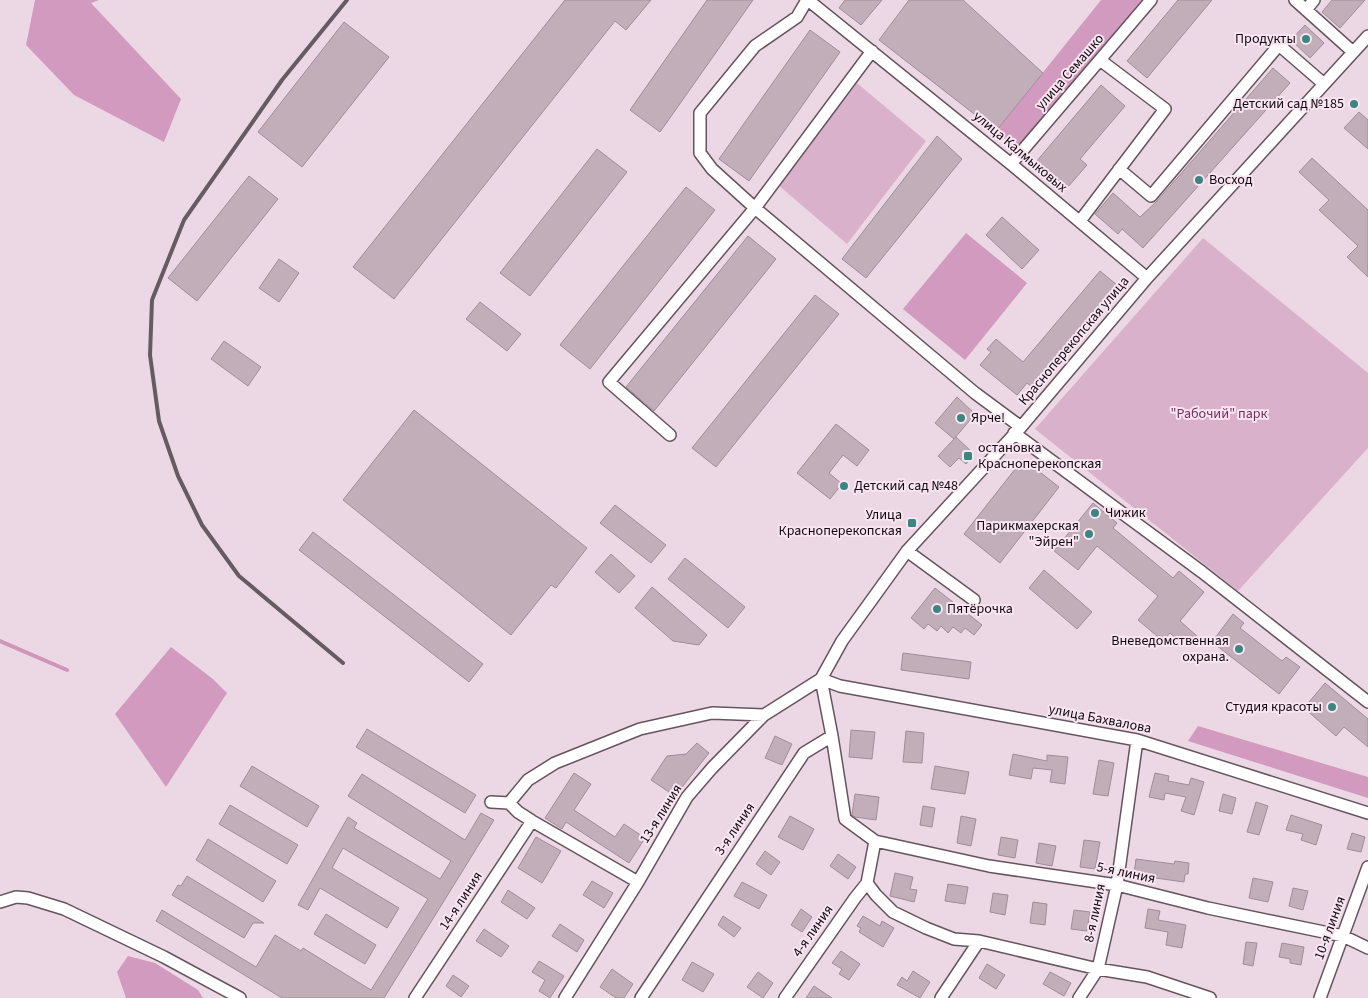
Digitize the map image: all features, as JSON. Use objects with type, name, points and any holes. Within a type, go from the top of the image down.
[{"type":"street","name":"улица Калмыковых","points":[[808,0],[822,4],[872,51],[1147,278]]},
{"type":"street","points":[[808,0],[797,17],[755,46],[700,113],[700,153],[712,169],[755,208],[975,392],[1017,430],[1368,702]]},
{"type":"street","name":"улица Семашко","points":[[1011,164],[1151,0]]},
{"type":"street","points":[[1295,0],[1360,50]]},
{"type":"street","points":[[1306,10],[1314,0]]},
{"type":"street","name":"Красноперекопская улица","points":[[821,679],[842,641],[907,551],[1017,430],[1147,278],[1324,84],[1360,50],[1368,36]]},
{"type":"street","points":[[1119,169],[1152,196],[1279,45],[1324,84]]},
{"type":"street","points":[[670,435],[610,382],[755,208],[872,51]]},
{"type":"street","points":[[1080,221],[1165,109],[1100,60]]},
{"type":"street","points":[[907,551],[974,600]]},
{"type":"street","points":[[821,679],[845,819],[875,841],[867,883],[893,912],[954,939],[979,940],[1098,969],[1147,976],[1210,998]]},
{"type":"street","name":"13-я линия","points":[[565,998],[638,882],[687,797],[712,768],[764,715],[821,679]]},
{"type":"street","name":"улица Бахвалова","points":[[821,679],[840,686],[1137,740],[1368,813]]},
{"type":"street","points":[[509,802],[528,780],[556,762],[640,730],[712,712],[764,715]]},
{"type":"street","name":"3-я линия","points":[[641,998],[804,753],[832,736]]},
{"type":"street","name":"8-я линия","points":[[1079,998],[1098,969],[1117,885],[1137,740]]},
{"type":"street","points":[[491,802],[509,802],[518,812],[532,821],[638,882]]},
{"type":"street","name":"14-я линия","points":[[415,998],[532,821]]},
{"type":"street","name":"5-я линия","points":[[875,841],[989,866],[1117,885],[1208,908],[1343,936],[1368,948]]},
{"type":"street","name":"10-я линия","points":[[1320,998],[1368,867]]},
{"type":"street","name":"4-я линия","points":[[785,998],[867,883]]},
{"type":"street","points":[[0,902],[16,897],[28,898],[64,909],[164,957],[240,998]]},
{"type":"street","points":[[941,998],[979,940]]},
{"type":"green space","points":[[857,83],[926,141],[847,244],[777,184]]},
{"type":"green space","name":"\"Рабочий\" парк","points":[[1203,238],[1368,373],[1368,448],[1238,591],[1035,429]]},
{"type":"shaded area","points":[[35,0],[99,0],[91,3],[181,99],[164,142],[74,95],[26,45]]},
{"type":"shaded area","points":[[1101,0],[1142,0],[1020,153],[996,131]]},
{"type":"shaded area","points":[[966,233],[1027,283],[965,360],[903,309]]},
{"type":"shaded area","points":[[171,647],[213,679],[227,693],[166,787],[115,714]]},
{"type":"shaded area","points":[[1198,726],[1368,777],[1368,798],[1188,741]]},
{"type":"shaded area","points":[[128,956],[155,963],[198,990],[203,998],[126,998],[117,972]]},
{"type":"building","points":[[565,0],[651,0],[626,30],[615,21],[394,299],[353,267]]},
{"type":"building","points":[[707,0],[753,0],[660,132],[630,110]]},
{"type":"building","points":[[845,0],[882,0],[861,25],[839,8]]},
{"type":"building","points":[[909,0],[963,0],[1043,73],[996,131],[879,40]]},
{"type":"building","points":[[1178,0],[1212,0],[1147,78],[1127,61]]},
{"type":"building","points":[[1332,0],[1365,0],[1340,28],[1322,12]]},
{"type":"building","points":[[344,22],[389,57],[302,167],[258,132]]},
{"type":"building","points":[[1305,25],[1324,43],[1310,58],[1291,40]]},
{"type":"building","points":[[810,30],[840,52],[749,181],[719,159]]},
{"type":"building","points":[[1273,68],[1290,83],[1143,248],[1122,229],[1118,234],[1095,214],[1113,193],[1140,217],[1157,201]]},
{"type":"building","points":[[1101,85],[1125,106],[1080,159],[1087,165],[1067,188],[1036,162]]},
{"type":"building","points":[[1359,112],[1368,120],[1368,149],[1344,128]]},
{"type":"building","points":[[937,136],[962,159],[866,278],[842,259]]},
{"type":"building","points":[[597,149],[627,172],[530,296],[500,273]]},
{"type":"building","points":[[1312,158],[1368,210],[1368,277],[1347,257],[1358,246],[1319,210],[1329,200],[1299,172]]},
{"type":"building","points":[[249,176],[278,199],[197,301],[168,278]]},
{"type":"building","points":[[686,187],[715,210],[590,369],[560,345]]},
{"type":"building","points":[[1002,217],[1039,250],[1022,269],[986,235]]},
{"type":"building","points":[[748,236],[776,259],[654,411],[626,387]]},
{"type":"building","points":[[279,259],[299,273],[279,302],[259,288]]},
{"type":"building","points":[[1100,271],[1117,285],[1032,387],[1027,383],[1017,395],[980,365],[991,352],[987,349],[996,339],[1023,362]]},
{"type":"building","points":[[815,295],[839,314],[716,467],[692,448]]},
{"type":"building","points":[[480,302],[521,334],[507,351],[466,319]]},
{"type":"building","points":[[224,341],[261,367],[248,386],[211,359]]},
{"type":"building","points":[[957,397],[975,414],[954,439],[935,423]]},
{"type":"building","points":[[414,410],[587,548],[556,588],[551,585],[511,635],[343,500]]},
{"type":"building","points":[[836,424],[869,450],[857,466],[843,455],[829,473],[842,484],[830,499],[797,473]]},
{"type":"building","points":[[956,437],[974,454],[966,464],[959,458],[950,467],[938,456]]},
{"type":"building","points":[[1023,459],[1059,487],[1000,563],[964,534]]},
{"type":"building","points":[[1093,503],[1117,523],[1113,528],[1173,578],[1179,571],[1204,592],[1180,621],[1197,636],[1191,643],[1179,641],[1170,633],[1163,641],[1138,620],[1158,596],[1097,546],[1078,570],[1054,551]]},
{"type":"building","points":[[615,505],[666,545],[651,563],[600,523]]},
{"type":"building","points":[[313,532],[483,664],[469,682],[299,550]]},
{"type":"building","points":[[611,554],[635,576],[619,593],[595,572]]},
{"type":"building","points":[[685,558],[745,607],[728,628],[668,579]]},
{"type":"building","points":[[1044,570],[1092,612],[1077,629],[1029,588]]},
{"type":"building","points":[[652,587],[707,635],[699,645],[673,641],[635,608]]},
{"type":"building","points":[[935,588],[982,625],[974,635],[965,628],[961,633],[953,627],[948,633],[941,626],[937,631],[928,624],[924,629],[911,618]]},
{"type":"building","points":[[1233,614],[1244,623],[1240,628],[1282,661],[1286,657],[1300,667],[1279,694],[1212,642]]},
{"type":"building","points":[[903,653],[971,662],[969,679],[901,670]]},
{"type":"building","points":[[1325,683],[1368,719],[1368,747],[1344,727],[1336,736],[1304,708]]},
{"type":"building","points":[[367,729],[476,795],[465,813],[356,747]]},
{"type":"building","points":[[851,730],[875,732],[872,759],[849,757]]},
{"type":"building","points":[[906,731],[924,733],[922,763],[903,762]]},
{"type":"building","points":[[775,736],[792,744],[782,765],[765,758]]},
{"type":"building","points":[[697,743],[709,753],[675,796],[651,780],[667,756],[686,754]]},
{"type":"building","points":[[1013,754],[1047,761],[1047,755],[1068,757],[1065,784],[1050,782],[1052,770],[1033,768],[1031,779],[1009,775]]},
{"type":"building","points":[[1099,760],[1114,763],[1108,796],[1093,794]]},
{"type":"building","points":[[252,766],[319,806],[307,827],[240,786]]},
{"type":"building","points":[[935,766],[969,772],[965,794],[931,789]]},
{"type":"building","points":[[574,773],[591,784],[574,810],[615,837],[624,824],[645,838],[629,863],[566,822],[562,829],[545,818]]},
{"type":"building","points":[[1155,773],[1169,776],[1168,781],[1189,785],[1191,778],[1204,782],[1194,815],[1181,811],[1186,797],[1165,793],[1164,800],[1149,797]]},
{"type":"building","points":[[362,774],[465,840],[481,813],[494,820],[384,998],[282,998],[156,921],[162,910],[256,967],[275,935],[301,951],[303,948],[371,990],[428,899],[343,848],[332,868],[399,908],[387,928],[320,888],[308,910],[298,905],[348,817],[357,823],[354,828],[440,879],[451,861],[348,796]]},
{"type":"building","points":[[855,794],[879,797],[876,820],[852,815]]},
{"type":"building","points":[[1223,794],[1236,798],[1232,814],[1219,811]]},
{"type":"building","points":[[1256,802],[1268,806],[1259,835],[1247,832]]},
{"type":"building","points":[[230,805],[298,845],[287,864],[219,824]]},
{"type":"building","points":[[923,806],[935,808],[932,827],[920,825]]},
{"type":"building","points":[[1291,815],[1322,825],[1316,845],[1301,840],[1303,834],[1286,830]]},
{"type":"building","points":[[790,816],[814,829],[803,850],[778,837]]},
{"type":"building","points":[[961,816],[976,819],[971,846],[957,843]]},
{"type":"building","points":[[1352,833],[1365,837],[1361,852],[1347,849]]},
{"type":"building","points":[[536,837],[561,851],[542,883],[518,868]]},
{"type":"building","points":[[1001,837],[1018,840],[1015,858],[998,855]]},
{"type":"building","points":[[208,839],[276,881],[263,902],[196,860]]},
{"type":"building","points":[[1084,840],[1100,842],[1095,869],[1080,867]]},
{"type":"building","points":[[1039,843],[1056,846],[1052,866],[1036,863]]},
{"type":"building","points":[[765,851],[780,862],[771,875],[756,864]]},
{"type":"building","points":[[838,854],[856,867],[848,879],[830,866]]},
{"type":"building","points":[[1136,859],[1174,864],[1175,861],[1189,863],[1188,874],[1185,874],[1184,882],[1134,875]]},
{"type":"building","points":[[895,873],[913,877],[910,889],[917,890],[914,902],[890,896]]},
{"type":"building","points":[[187,876],[264,923],[253,923],[244,938],[172,895]]},
{"type":"building","points":[[1253,878],[1273,882],[1268,902],[1249,898]]},
{"type":"building","points":[[592,881],[613,893],[604,908],[583,895]]},
{"type":"building","points":[[742,882],[767,895],[759,909],[734,896]]},
{"type":"building","points":[[948,884],[968,887],[965,904],[945,901]]},
{"type":"building","points":[[1293,888],[1308,891],[1303,910],[1289,906]]},
{"type":"building","points":[[508,890],[535,908],[527,919],[501,902]]},
{"type":"building","points":[[993,893],[1008,895],[1005,915],[990,912]]},
{"type":"building","points":[[1033,902],[1047,904],[1045,925],[1030,923]]},
{"type":"building","points":[[801,909],[812,917],[802,932],[791,925]]},
{"type":"building","points":[[1148,909],[1160,911],[1158,920],[1186,925],[1182,948],[1166,945],[1168,932],[1145,928]]},
{"type":"building","points":[[1074,910],[1090,912],[1087,931],[1071,929]]},
{"type":"building","points":[[326,914],[376,945],[365,964],[314,934]]},
{"type":"building","points":[[723,916],[741,928],[734,937],[718,925]]},
{"type":"building","points":[[863,916],[880,926],[882,921],[894,928],[883,947],[859,932],[861,928],[857,926]]},
{"type":"building","points":[[560,924],[584,940],[577,952],[552,936]]},
{"type":"building","points":[[484,929],[509,946],[501,957],[476,941]]},
{"type":"building","points":[[1246,942],[1257,943],[1253,966],[1243,964]]},
{"type":"building","points":[[1282,943],[1304,947],[1301,965],[1290,963],[1290,959],[1279,957]]},
{"type":"building","points":[[841,951],[860,964],[849,980],[839,974],[842,969],[832,963]]},
{"type":"building","points":[[539,961],[564,976],[550,998],[539,991],[545,980],[532,972]]},
{"type":"building","points":[[692,962],[714,974],[703,992],[682,980]]},
{"type":"building","points":[[987,964],[1005,975],[996,989],[979,978]]},
{"type":"building","points":[[612,969],[633,984],[624,998],[616,998],[600,987]]},
{"type":"building","points":[[913,971],[930,982],[920,998],[897,985],[902,977],[907,981]]},
{"type":"building","points":[[758,972],[773,983],[763,998],[747,987]]},
{"type":"building","points":[[1050,972],[1071,983],[1064,996],[1043,984]]},
{"type":"building","points":[[453,975],[469,986],[461,997],[446,986]]},
{"type":"building","points":[[814,986],[832,998],[806,998]]},
{"type":"waterway","points":[[0,641],[67,670]]},
{"type":"railway","points":[[343,663],[239,576],[202,525],[178,476],[159,421],[150,355],[152,300],[184,220],[282,80],[347,0]]},
{"type":"place","name":"Продукты","points":[[1306,39]]},
{"type":"place","name":"Детский сад №185","points":[[1354,104]]},
{"type":"place","name":"Восход","points":[[1199,180]]},
{"type":"place","name":"Ярче!","points":[[961,418]]},
{"type":"place","name":"остановка Красноперекопская","points":[[968,456]]},
{"type":"place","name":"Детский сад №48","points":[[844,486]]},
{"type":"place","name":"Чижик","points":[[1095,513]]},
{"type":"place","name":"Улица Красноперекопская","points":[[912,523]]},
{"type":"place","name":"Парикмахерская \"Эйрен\"","points":[[1089,534]]},
{"type":"place","name":"Пятёрочка","points":[[937,609]]},
{"type":"place","name":"Вневедомственная охрана.","points":[[1239,649]]},
{"type":"place","name":"Студия красоты","points":[[1332,707]]}]
